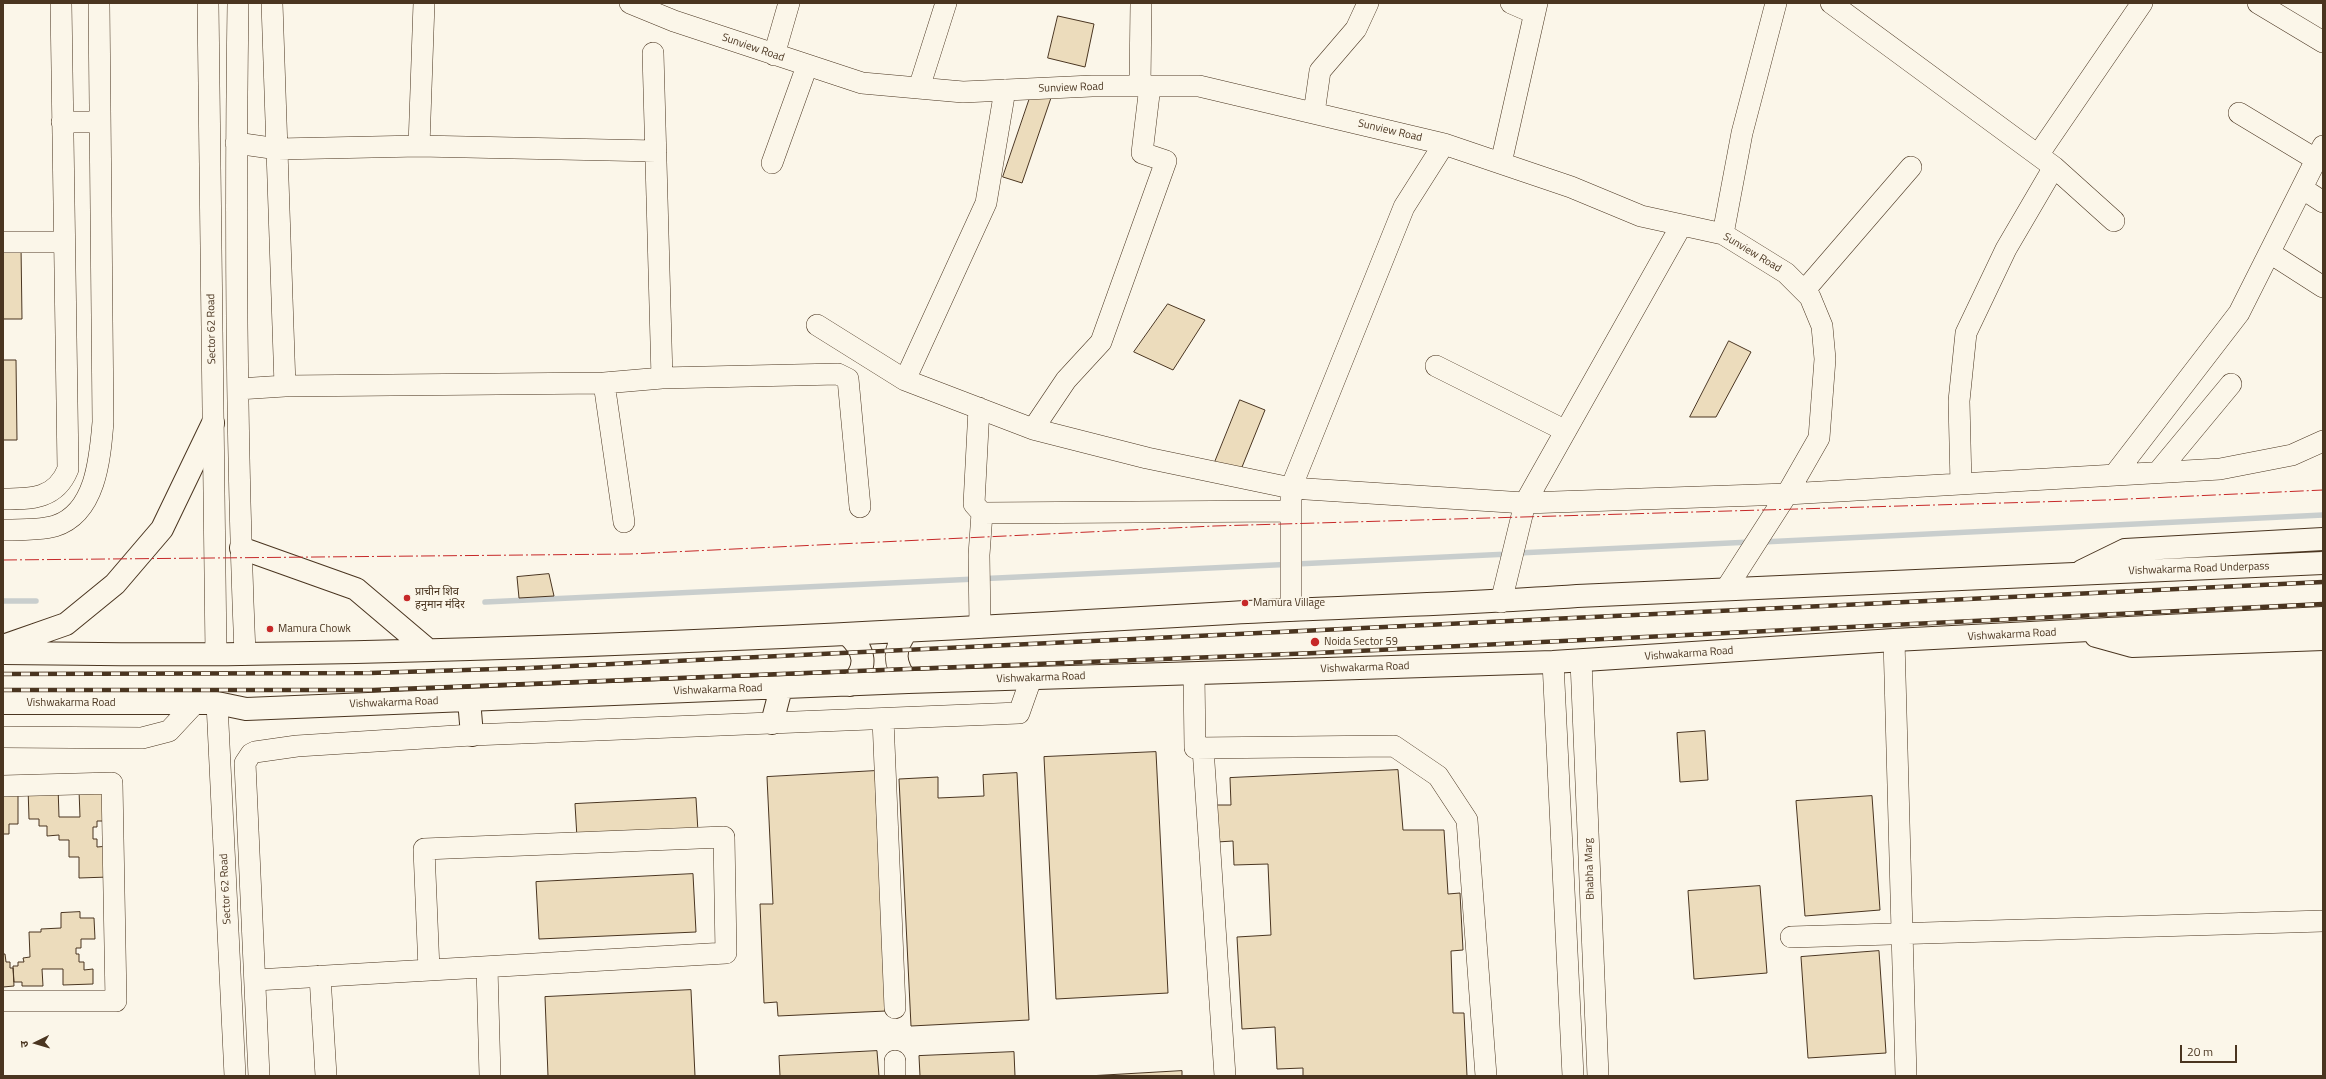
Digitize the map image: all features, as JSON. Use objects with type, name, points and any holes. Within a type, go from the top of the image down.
[{"type":"main road","points":[[3,646],[66,624],[115,584],[162,529],[213,423]]},
{"type":"main road","points":[[3,653],[245,654],[428,650],[847,634],[1291,610],[1501,602],[1726,589],[2076,574],[2125,550],[2323,539]]},
{"type":"main road","points":[[241,548],[356,589],[428,650]]},
{"type":"main road","name":"Vishwakarma Road Underpass","points":[[2076,574],[2323,563]]},
{"type":"main road","points":[[2080,631],[2323,618]]},
{"type":"main road","points":[[907,631],[899,642],[896,659],[903,676],[908,682]]},
{"type":"main road","points":[[2080,631],[2132,646],[2323,639]]},
{"type":"main road","name":"Vishwakarma Road","points":[[3,703],[196,702],[217,703],[246,709],[908,682],[1581,661],[1894,640],[2080,631]]},
{"type":"main road","points":[[847,634],[858,644],[862,658],[860,675],[850,685]]},
{"type":"main road","points":[[772,723],[781,688]]},
{"type":"main road","points":[[469,700],[472,735]]},
{"type":"street","points":[[3,499],[43,496],[62,482],[68,469],[61,3]]},
{"type":"street","points":[[3,530],[56,526],[80,510],[92,486],[99,461],[103,422],[99,3]]},
{"type":"street","name":"Sector 62 Road","points":[[208,3],[216,654]]},
{"type":"street","points":[[238,3],[236,143],[238,389],[245,654]]},
{"type":"street","points":[[272,3],[285,386]]},
{"type":"street","points":[[420,146],[424,3]]},
{"type":"street","name":"Sunview Road","points":[[630,3],[674,21],[862,83],[963,92],[1145,86],[1199,86],[1444,144],[1571,187],[1641,216],[1723,234],[1786,274],[1810,297],[1822,326],[1825,359],[1819,438],[1787,494],[1726,589]]},
{"type":"street","points":[[774,55],[789,3]]},
{"type":"street","points":[[919,88],[946,3]]},
{"type":"street","points":[[1033,429],[1066,380],[1101,342],[1166,161],[1142,153],[1145,86],[1141,3]]},
{"type":"street","points":[[1314,113],[1320,71],[1356,29],[1368,3]]},
{"type":"street","points":[[1501,163],[1536,8],[1511,3]]},
{"type":"street","points":[[1723,234],[1742,133],[1776,3]]},
{"type":"street","points":[[1831,3],[2054,167],[2114,221]]},
{"type":"street","points":[[2038,155],[2142,3]]},
{"type":"street","points":[[2258,3],[2323,42]]},
{"type":"street","points":[[653,53],[662,378]]},
{"type":"street","points":[[772,163],[807,66]]},
{"type":"street","points":[[905,380],[986,203],[1005,90]]},
{"type":"street","points":[[2115,474],[2239,313],[2320,153],[2240,113]]},
{"type":"street","points":[[62,122],[100,122]]},
{"type":"street","points":[[236,143],[278,150],[420,146],[656,151]]},
{"type":"street","points":[[1291,610],[1290,488],[1404,208],[1444,144]]},
{"type":"street","points":[[1804,291],[1911,167]]},
{"type":"street","points":[[1961,484],[1959,401],[1966,332],[2006,249],[2054,167]]},
{"type":"street","points":[[2303,188],[2323,202]]},
{"type":"street","points":[[1501,602],[1525,503],[1564,430],[1681,226]]},
{"type":"street","points":[[3,242],[64,242]]},
{"type":"street","points":[[2270,253],[2323,287]]},
{"type":"street","points":[[817,325],[905,380],[1033,429],[1147,458],[1290,488],[1525,503],[1787,494],[2220,469],[2292,455],[2323,441]]},
{"type":"street","points":[[1436,366],[1564,430]]},
{"type":"street","points":[[238,389],[285,386],[604,383],[662,378],[838,374],[848,379],[860,507]]},
{"type":"street","points":[[604,383],[624,522]]},
{"type":"street","points":[[2158,472],[2231,384]]},
{"type":"street","points":[[979,408],[974,504],[982,513],[979,555],[980,627]]},
{"type":"street","points":[[50,491],[56,526]]},
{"type":"street","points":[[982,513],[1290,512]]},
{"type":"street","points":[[1894,640],[1906,1076]]},
{"type":"street","name":"Bhabha Marg","points":[[1581,661],[1598,1076]]},
{"type":"street","points":[[1553,662],[1573,1076]]},
{"type":"street","points":[[1194,674],[1195,748],[1394,746],[1438,776],[1467,820],[1486,1076]]},
{"type":"street","points":[[259,1076],[256,980],[245,763],[251,754],[255,752],[297,746],[472,735],[1019,713],[1031,679]]},
{"type":"street","points":[[3,737],[142,738],[168,731],[196,702]]},
{"type":"street","name":"Sector 62 Road","points":[[217,703],[235,1076]]},
{"type":"street","points":[[883,719],[895,1008]]},
{"type":"street","points":[[1556,742],[1585,741]]},
{"type":"street","points":[[1203,748],[1225,1076]]},
{"type":"street","points":[[3,786],[112,783],[116,1001],[3,1001]]},
{"type":"street","points":[[256,980],[726,953],[724,837],[424,849],[429,970]]},
{"type":"street","points":[[1791,937],[1903,935],[2323,921]]},
{"type":"street","points":[[487,966],[490,1076]]},
{"type":"street","points":[[320,976],[326,1076]]},
{"type":"building","points":[[1058,16],[1094,24],[1085,67],[1048,58]]},
{"type":"building","points":[[1035,83],[1054,89],[1022,183],[1003,177]]},
{"type":"building","points":[[3,246],[21,246],[22,319],[3,319]]},
{"type":"building","points":[[1168,304],[1205,320],[1173,370],[1134,352]]},
{"type":"building","points":[[1729,341],[1751,352],[1716,417],[1690,417]]},
{"type":"building","points":[[3,360],[16,360],[17,440],[3,440]]},
{"type":"building","points":[[1240,400],[1265,410],[1240,472],[1215,462]]},
{"type":"building","points":[[549,574],[554,596],[519,598],[517,577]]},
{"type":"building","points":[[1705,731],[1708,780],[1680,782],[1677,733]]},
{"type":"building","points":[[1156,752],[1168,993],[1056,999],[1044,757]]},
{"type":"building","points":[[1398,770],[1403,830],[1444,830],[1448,894],[1460,893],[1463,950],[1451,951],[1453,1013],[1464,1013],[1467,1076],[1303,1076],[1303,1068],[1277,1069],[1275,1027],[1242,1029],[1237,937],[1271,935],[1268,864],[1234,865],[1233,841],[1217,842],[1215,805],[1231,805],[1230,778]]},
{"type":"building","points":[[875,771],[886,1011],[778,1016],[777,1002],[764,1003],[760,904],[773,904],[767,777]]},
{"type":"building","points":[[1017,773],[1029,1020],[911,1026],[899,779],[938,777],[938,798],[984,796],[983,775]]},
{"type":"building","points":[[58,786],[59,817],[80,817],[79,790],[110,790],[110,821],[97,821],[97,827],[93,827],[93,839],[97,839],[97,847],[109,846],[109,877],[79,878],[79,857],[69,857],[69,840],[59,840],[59,835],[47,836],[47,826],[39,826],[39,819],[29,819],[28,787]]},
{"type":"building","points":[[18,793],[18,824],[9,824],[9,834],[3,834],[3,794]]},
{"type":"building","points":[[1872,796],[1880,910],[1805,916],[1796,801]]},
{"type":"building","points":[[696,798],[698,832],[577,838],[575,804]]},
{"type":"building","points":[[693,874],[696,932],[539,939],[536,882]]},
{"type":"building","points":[[1760,886],[1767,973],[1694,979],[1688,891]]},
{"type":"building","points":[[80,912],[80,918],[94,918],[95,939],[81,939],[81,948],[76,948],[76,954],[79,954],[79,962],[84,962],[84,970],[93,969],[93,984],[63,985],[63,969],[42,969],[43,986],[22,986],[22,982],[14,982],[13,966],[18,966],[18,962],[24,962],[23,958],[30,957],[29,932],[41,932],[41,929],[61,928],[61,913]]},
{"type":"building","points":[[1879,951],[1886,1053],[1808,1058],[1801,957]]},
{"type":"building","points":[[3,954],[5,954],[6,962],[10,962],[10,968],[13,968],[14,986],[3,987]]},
{"type":"building","points":[[691,990],[695,1076],[548,1076],[545,997]]},
{"type":"building","points":[[877,1051],[879,1076],[780,1076],[779,1056]]},
{"type":"building","points":[[1014,1052],[1015,1076],[920,1076],[919,1056]]},
{"type":"building","points":[[1182,1071],[1182,1076],[1088,1076]]},
{"type":"waterway","points":[[1762,542],[2323,515]]},
{"type":"waterway","points":[[1518,553],[1751,542]]},
{"type":"waterway","points":[[485,602],[1509,554]]},
{"type":"waterway","points":[[3,601],[36,601]]},
{"type":"railway","points":[[3,674],[370,673],[529,668],[2323,582]]},
{"type":"railway","points":[[3,690],[373,690],[1316,653],[2323,604]]},
{"type":"power","points":[[3,560],[630,554],[1214,526],[2106,500],[2323,490]]},
{"type":"place","name":"प्राचीन शिव हनुमान मंदिर","points":[[407,598]]},
{"type":"place","name":"Mamura Village","points":[[1245,603]]},
{"type":"place","name":"Mamura Chowk","points":[[270,629]]},
{"type":"place","name":"Noida Sector 59","points":[[1315,642]]}]
